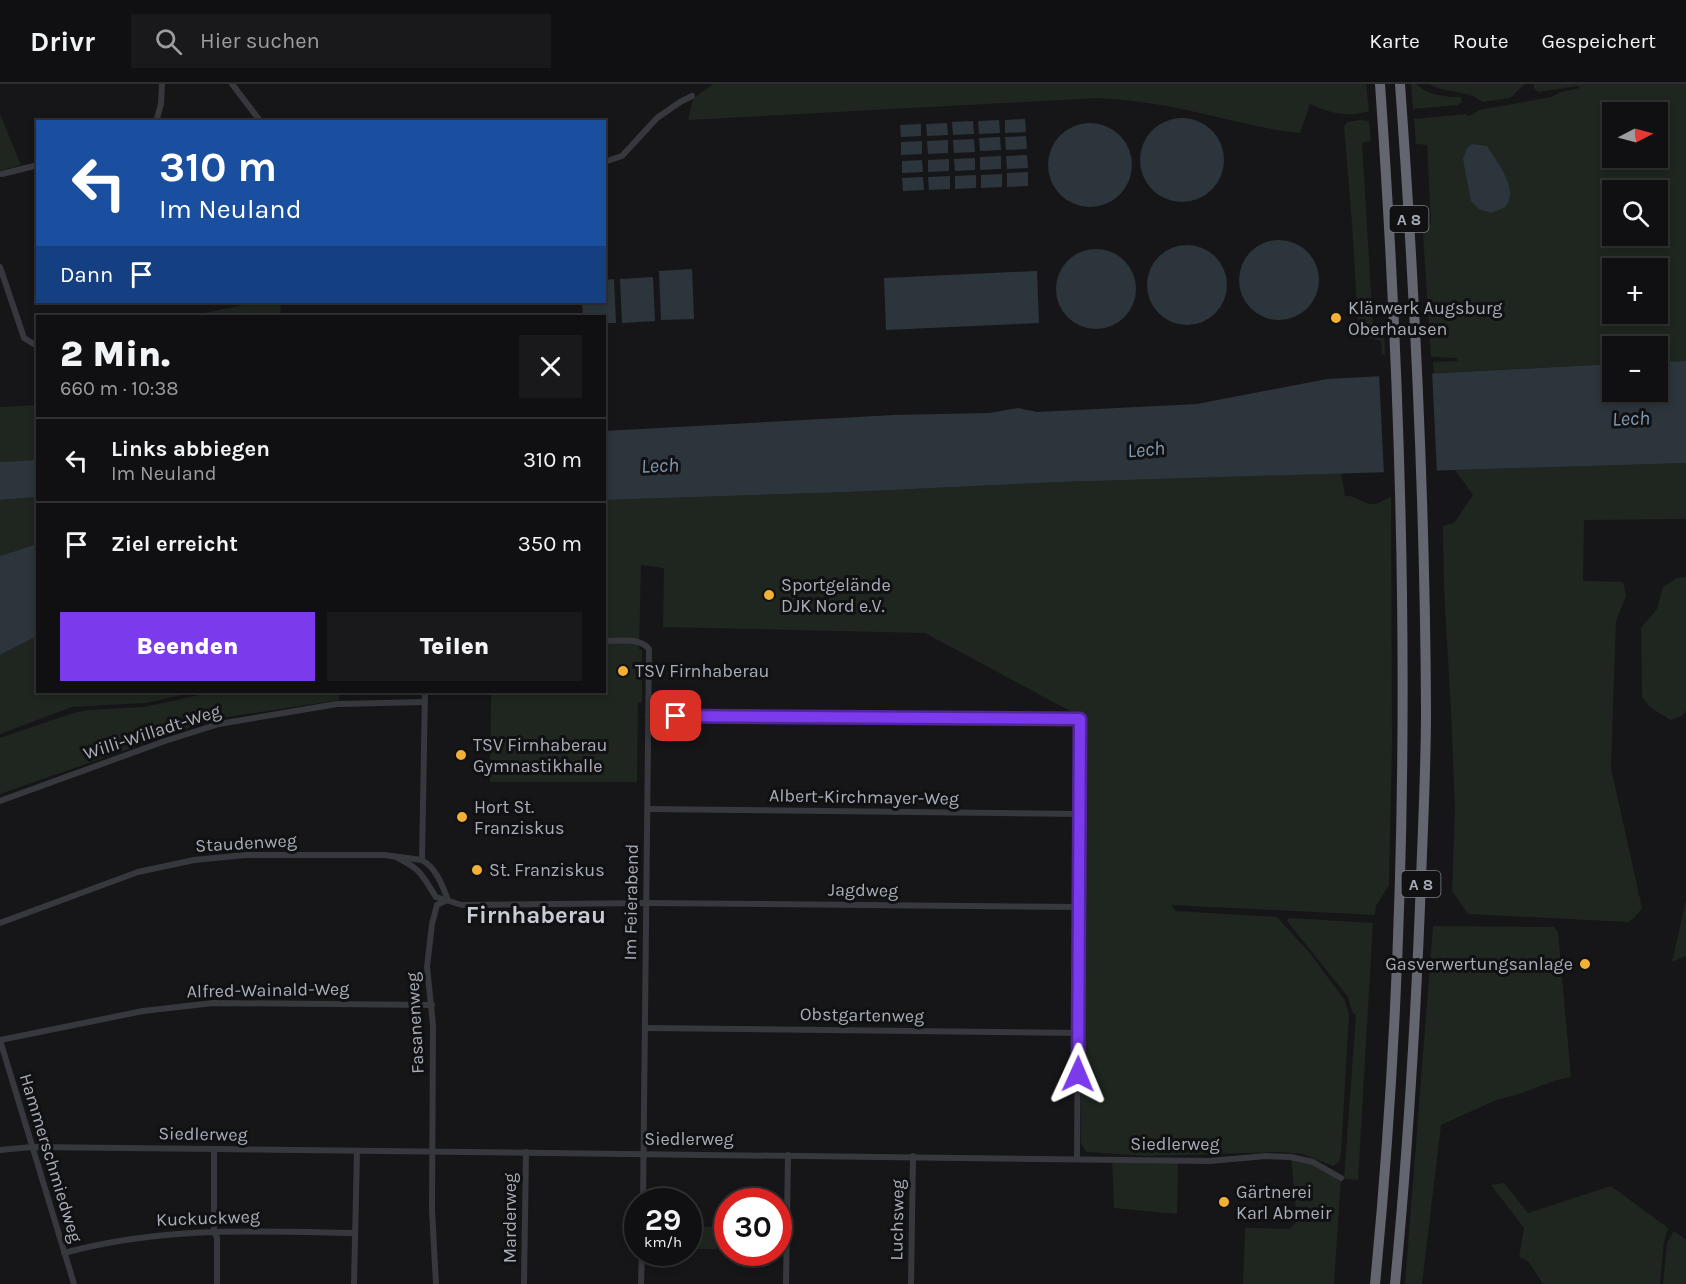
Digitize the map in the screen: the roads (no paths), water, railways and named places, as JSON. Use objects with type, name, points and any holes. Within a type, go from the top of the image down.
[{"type":"highway","name":"A 8","points":[[1375,1284],[1392,1087],[1398,966],[1404,717],[1402,485],[1380,84]]},
{"type":"highway","name":"A 8","points":[[1395,1284],[1411,1092],[1426,714],[1423,484],[1400,84]]},
{"type":"street","points":[[157,120],[161,104],[162,84]]},
{"type":"street","points":[[232,84],[259,120]]},
{"type":"street","points":[[606,161],[622,156],[657,118],[692,96]]},
{"type":"street","points":[[2,174],[36,166]]},
{"type":"street","points":[[0,267],[24,338],[36,345]]},
{"type":"street","name":"Im Feierabend","points":[[606,641],[639,641],[649,650],[643,1188]]},
{"type":"street","points":[[423,860],[425,693]]},
{"type":"street","name":"Willi-Willadt-Weg","points":[[0,801],[165,741],[219,724],[337,704],[425,702]]},
{"type":"street","points":[[648,716],[1080,719],[1077,1158]]},
{"type":"street","name":"Albert-Kirchmayer-Weg","points":[[648,809],[1080,814]]},
{"type":"street","name":"Staudenweg","points":[[0,923],[138,872],[194,860],[245,855],[396,857]]},
{"type":"street","points":[[396,857],[423,860],[428,863],[439,878],[448,900]]},
{"type":"street","points":[[396,857],[417,868],[436,897],[448,900]]},
{"type":"street","name":"Jagdweg","points":[[448,900],[462,905],[646,903],[1079,907]]},
{"type":"street","name":"Fasanenweg","points":[[436,1284],[433,1237],[432,1005],[427,968],[432,924],[437,905],[448,900]]},
{"type":"street","name":"Alfred-Wainald-Weg","points":[[0,1040],[143,1011],[213,1003],[432,1005]]},
{"type":"street","name":"Obstgartenweg","points":[[646,1028],[1078,1033]]},
{"type":"street","name":"Hammerschmiedweg","points":[[0,1040],[74,1284]]},
{"type":"street","name":"Siedlerweg","points":[[0,1150],[32,1147],[1210,1161],[1281,1155],[1313,1162],[1341,1178]]},
{"type":"street","points":[[214,1149],[214,1231],[217,1238],[217,1284]]},
{"type":"street","points":[[354,1284],[357,1151]]},
{"type":"street","name":"Marderweg","points":[[524,1284],[525,1152]]},
{"type":"street","points":[[786,1284],[788,1155]]},
{"type":"street","name":"Luchsweg","points":[[911,1284],[913,1156]]},
{"type":"street","name":"Kuckuckweg","points":[[64,1252],[147,1235],[214,1231],[355,1233]]},
{"type":"street","points":[[641,1284],[642,1266]]},
{"type":"water","points":[[1174,118],[1190,118],[1206,125],[1217,136],[1224,152],[1221,176],[1212,190],[1190,202],[1174,202],[1158,195],[1147,184],[1140,168],[1140,152],[1147,136],[1158,125]]},
{"type":"water","points":[[1025,119],[1026,132],[1005,133],[1005,120]]},
{"type":"water","points":[[999,120],[1000,133],[979,134],[978,121]]},
{"type":"water","points":[[973,121],[974,134],[953,135],[952,122]]},
{"type":"water","points":[[947,123],[948,135],[927,136],[926,124]]},
{"type":"water","points":[[1090,123],[1113,130],[1125,142],[1132,165],[1125,188],[1113,200],[1090,207],[1067,200],[1055,188],[1048,165],[1055,142],[1067,130]]},
{"type":"water","points":[[921,124],[921,136],[901,137],[900,125]]},
{"type":"water","points":[[1026,136],[1027,149],[1006,150],[1005,137]]},
{"type":"water","points":[[1000,137],[1001,150],[980,151],[979,138]]},
{"type":"water","points":[[974,139],[975,152],[954,153],[953,140]]},
{"type":"water","points":[[948,140],[948,153],[928,154],[927,141]]},
{"type":"water","points":[[922,141],[922,154],[901,155],[901,142]]},
{"type":"water","points":[[1472,144],[1487,146],[1508,184],[1509,200],[1505,207],[1492,213],[1479,209],[1471,201],[1463,159],[1467,148]]},
{"type":"water","points":[[1027,155],[1028,168],[1007,169],[1006,156]]},
{"type":"water","points":[[1001,156],[1001,169],[980,170],[980,157]]},
{"type":"water","points":[[975,158],[975,170],[955,171],[954,159]]},
{"type":"water","points":[[949,159],[949,171],[928,172],[928,160]]},
{"type":"water","points":[[922,160],[923,172],[902,173],[902,161]]},
{"type":"water","points":[[1028,172],[1028,186],[1007,187],[1007,173]]},
{"type":"water","points":[[1002,174],[1002,187],[981,188],[981,175]]},
{"type":"water","points":[[976,175],[976,188],[955,189],[955,176]]},
{"type":"water","points":[[950,176],[950,189],[929,190],[928,177]]},
{"type":"water","points":[[923,177],[924,190],[903,191],[902,178]]},
{"type":"water","points":[[1279,240],[1294,243],[1307,252],[1316,265],[1319,280],[1316,295],[1307,308],[1294,317],[1279,320],[1264,317],[1251,308],[1242,295],[1239,280],[1242,265],[1251,252],[1264,243]]},
{"type":"water","points":[[1179,245],[1195,245],[1216,256],[1227,277],[1227,293],[1216,314],[1195,325],[1179,325],[1165,319],[1153,307],[1147,293],[1147,277],[1153,263],[1165,251]]},
{"type":"water","points":[[1096,249],[1111,252],[1124,261],[1133,274],[1136,289],[1133,304],[1124,317],[1111,326],[1096,329],[1081,326],[1068,317],[1059,304],[1056,289],[1059,274],[1068,261],[1081,252]]},
{"type":"water","points":[[692,269],[694,319],[661,320],[659,271]]},
{"type":"water","points":[[1037,271],[1039,323],[886,330],[884,278]]},
{"type":"water","points":[[653,277],[655,321],[622,323],[620,279]]},
{"type":"water","points":[[614,279],[616,323],[606,323],[606,315],[583,315],[582,303],[606,303],[606,280]]},
{"type":"water","name":"Lech","points":[[1686,361],[1686,463],[1060,482],[606,500],[606,431],[894,415],[989,413],[1018,408],[1037,412],[1197,404],[1327,379],[1602,365],[1602,402],[1668,402],[1668,362]]},
{"type":"water","points":[[36,460],[36,497],[0,500],[0,462]]},
{"type":"water","points":[[36,544],[36,637],[0,655],[0,556]]},
{"type":"place","name":"Klärwerk Augsburg Oberhausen","points":[[1336,318]]},
{"type":"place","name":"Sportgelände DJK Nord e.V.","points":[[769,595]]},
{"type":"place","name":"TSV Firnhaberau","points":[[623,671]]},
{"type":"place","name":"TSV Firnhaberau Gymnastikhalle","points":[[461,755]]},
{"type":"place","name":"Hort St. Franziskus","points":[[462,817]]},
{"type":"place","name":"St. Franziskus","points":[[477,870]]},
{"type":"place","name":"Gasverwertungsanlage","points":[[1585,964]]},
{"type":"place","name":"Gärtnerei Karl Abmeir","points":[[1224,1202]]},
{"type":"district","name":"Firnhaberau","points":[[536,915]]}]
